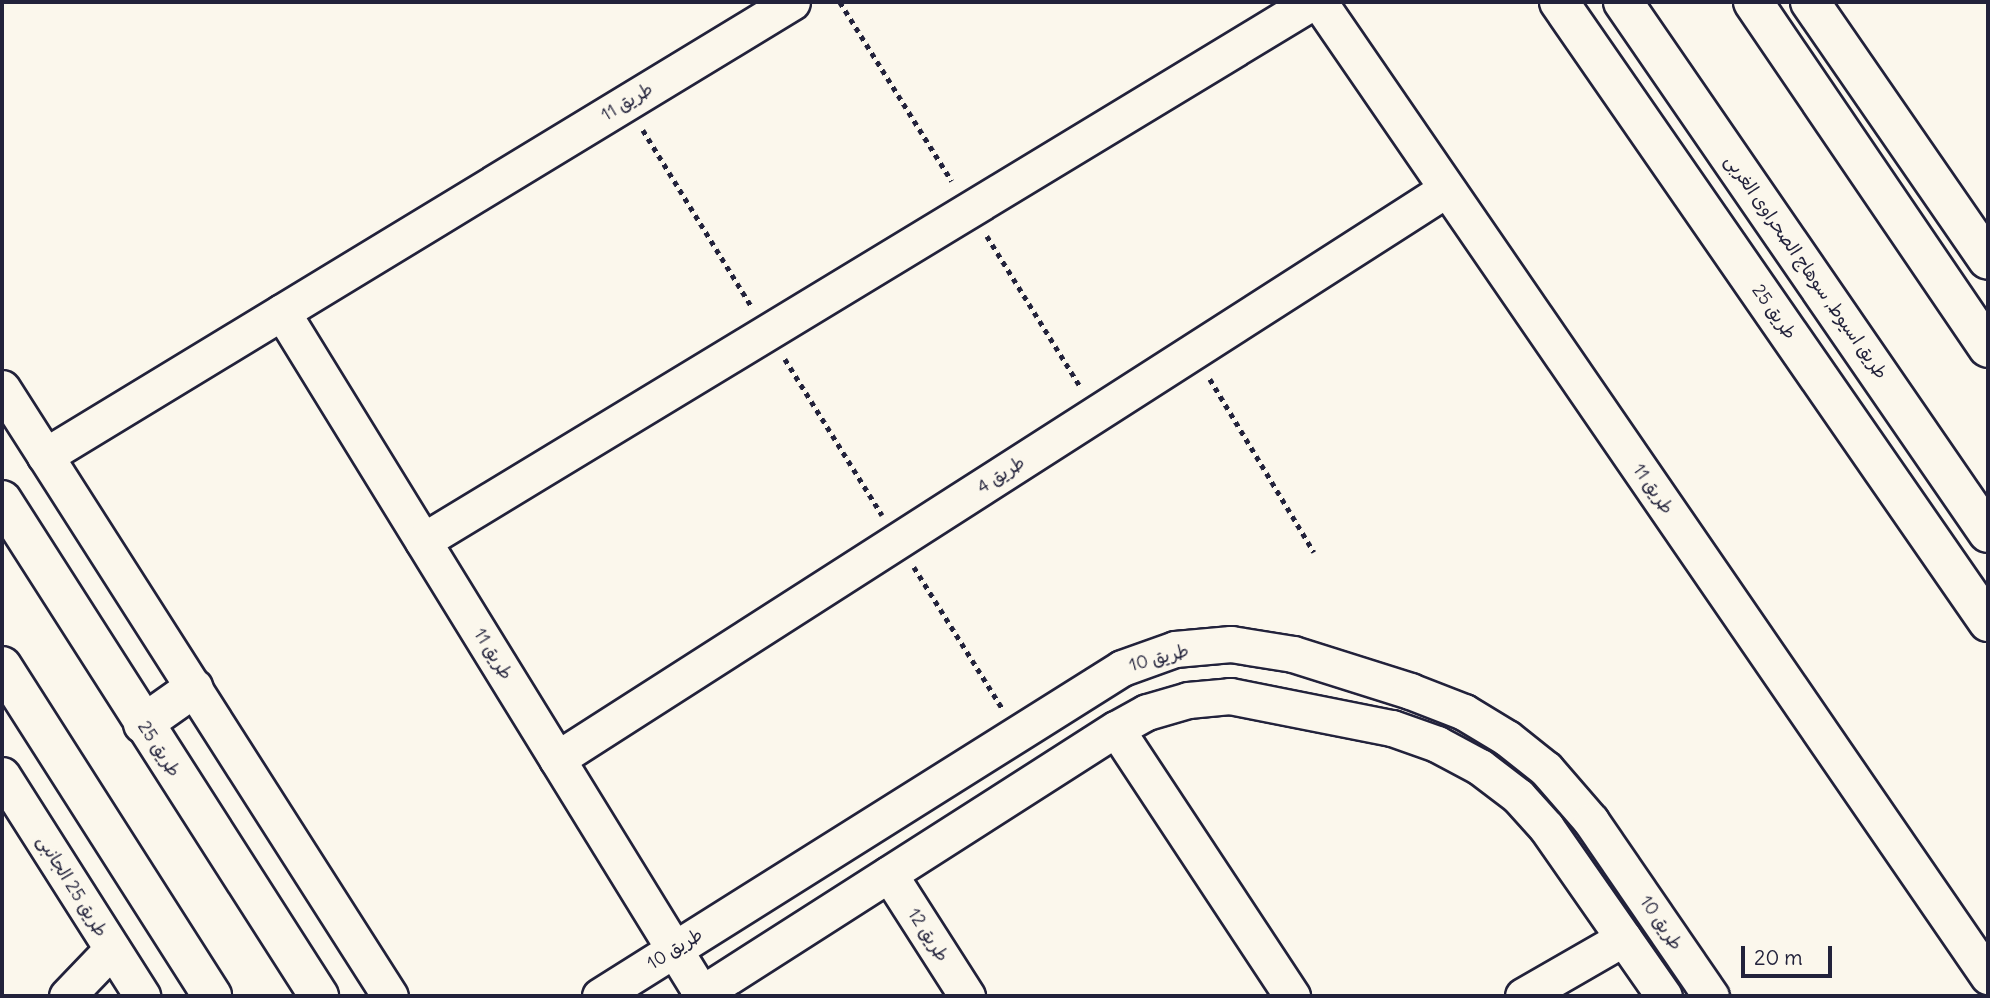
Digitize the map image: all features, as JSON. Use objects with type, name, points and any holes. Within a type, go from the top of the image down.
[{"type":"street","name":"طريق 11","points":[[45,456],[792,2]]},
{"type":"street","points":[[424,541],[1312,2]]},
{"type":"street","name":"طريق 11","points":[[1319,2],[1445,190],[1988,976]]},
{"type":"street","name":"طريق 25","points":[[1559,2],[1988,622]]},
{"type":"street","name":"طريق اسيوط, سوهاج الصحراوى الغربى","points":[[1623,2],[1988,533]]},
{"type":"street","points":[[1753,2],[1988,348]]},
{"type":"street","points":[[1810,2],[1988,260]]},
{"type":"street","name":"طريق 4","points":[[557,759],[1445,190]]},
{"type":"street","name":"طريق 11","points":[[282,312],[701,996]]},
{"type":"street","points":[[2,388],[390,996]]},
{"type":"street","name":"طريق 25","points":[[2,500],[142,724],[319,996]]},
{"type":"street","name":"طريق 10","points":[[600,996],[1122,668],[1175,649],[1231,644],[1293,654],[1464,712],[1507,738],[1546,769],[1591,821],[1711,996]]},
{"type":"street","points":[[2,668],[212,996]]},
{"type":"street","points":[[1122,668],[1147,712]]},
{"type":"street","points":[[142,724],[194,688]]},
{"type":"street","points":[[701,996],[1116,729],[1147,712],[1188,701],[1230,696],[1339,716],[1437,744],[1480,767],[1518,796],[1546,827],[1664,996]]},
{"type":"street","points":[[1116,729],[1292,996]]},
{"type":"street","points":[[1518,796],[1546,769]]},
{"type":"street","name":"طريق 25 الجانبى","points":[[2,775],[142,996]]},
{"type":"street","name":"طريق 12","points":[[889,874],[967,996]]},
{"type":"street","points":[[1523,996],[1624,938]]},
{"type":"street","points":[[67,996],[112,949]]},
{"type":"path","points":[[626,103],[1019,735]]},
{"type":"path","points":[[1194,352],[1314,552]]}]
